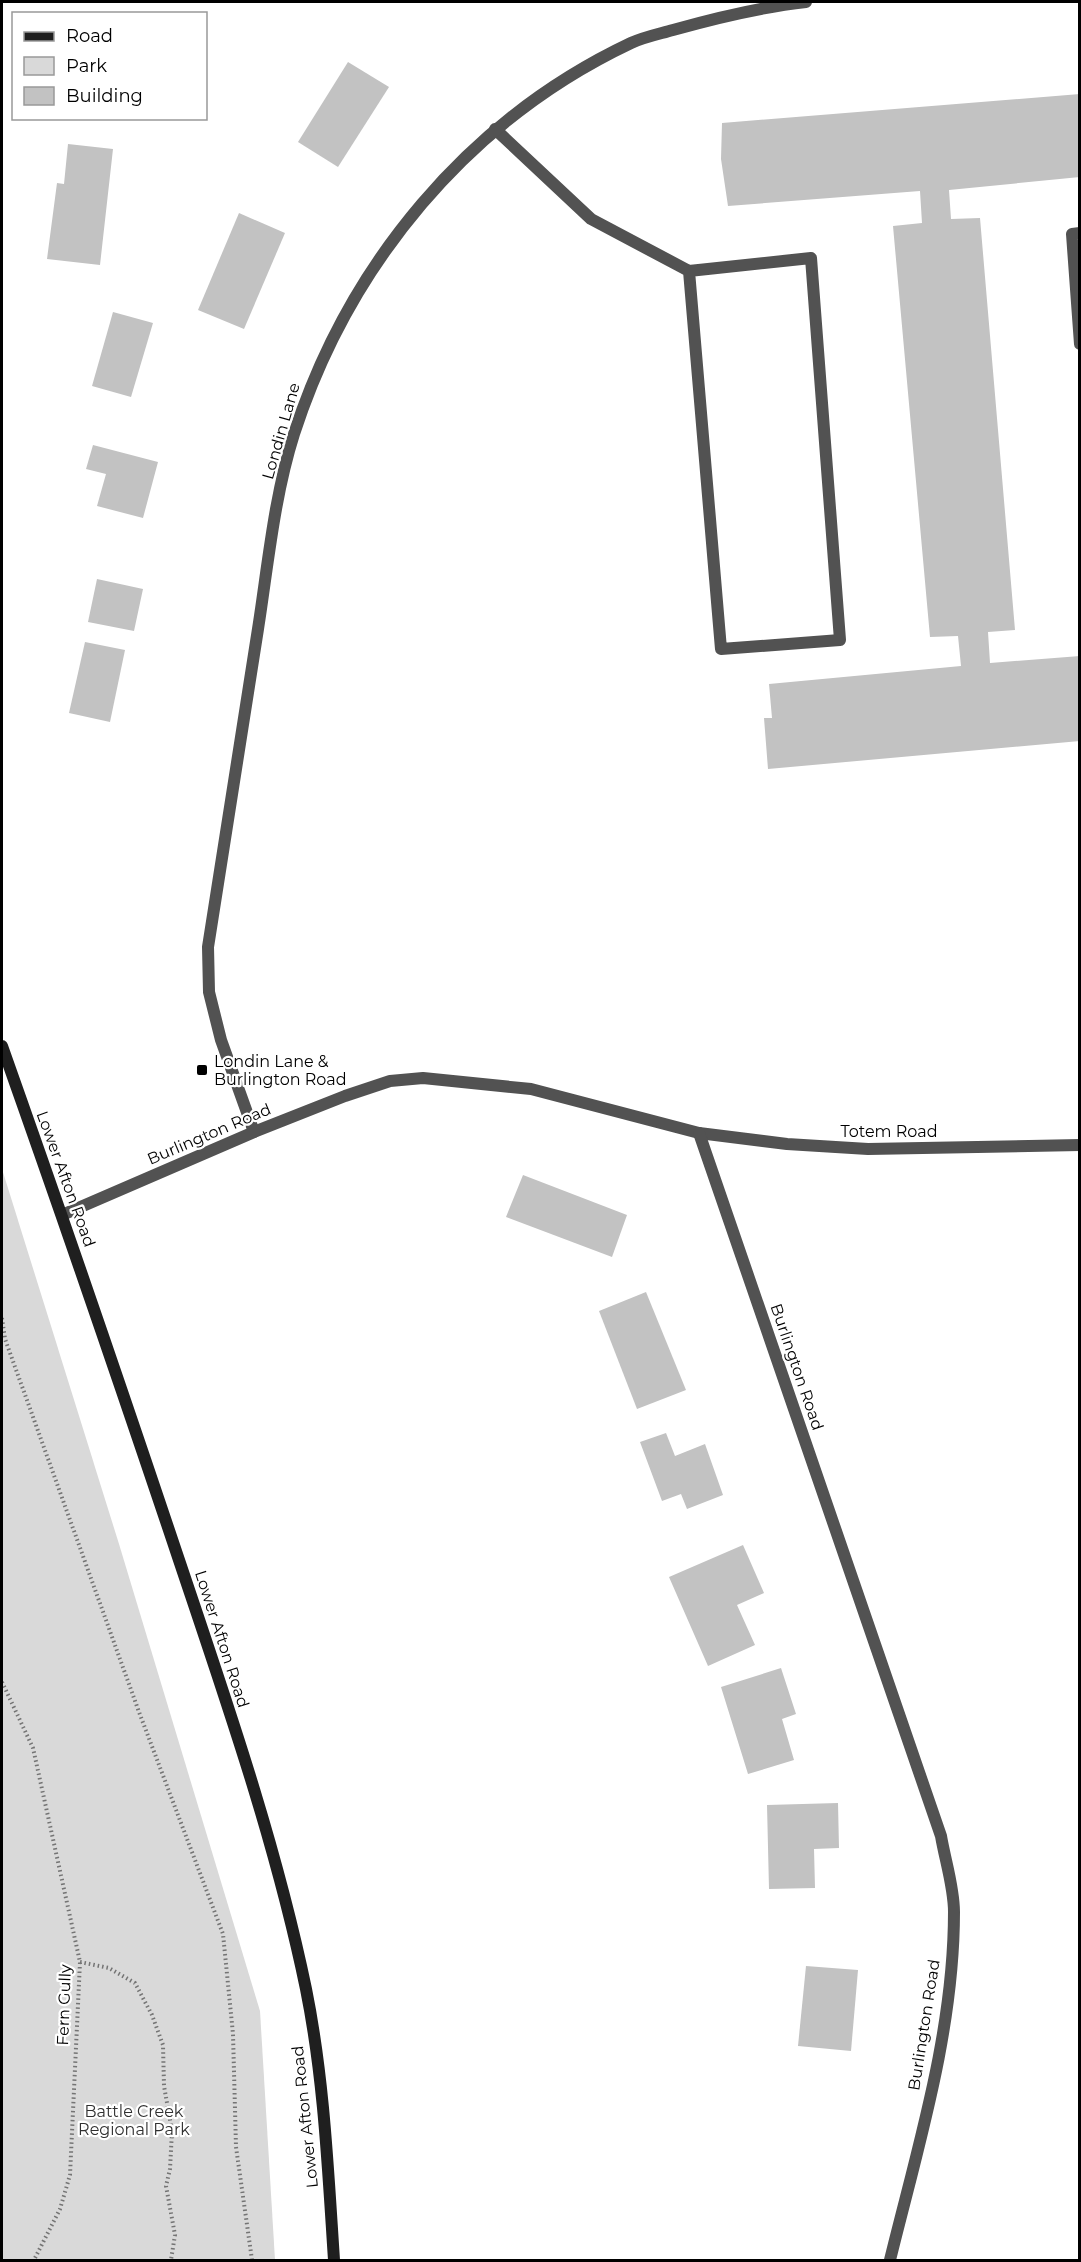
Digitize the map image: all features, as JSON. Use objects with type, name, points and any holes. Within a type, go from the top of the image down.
[{"type":"main road","name":"Lower Afton Road","points":[[2,1047],[62,1215],[215,1668],[272,1850],[306,1990],[326,2134],[334,2260]]},
{"type":"street","name":"Londin Lane","points":[[254,1132],[220,1040],[209,992],[208,947],[276,511],[292,438],[314,376],[346,310],[391,240],[436,186],[495,129],[560,83],[634,41],[774,5],[806,2]]},
{"type":"street","points":[[495,129],[591,219],[689,271],[811,258],[840,640],[721,649],[689,271]]},
{"type":"street","points":[[1080,233],[1072,234],[1080,344]]},
{"type":"street","name":"Burlington Road","points":[[62,1215],[254,1132],[345,1096],[390,1082],[423,1078],[531,1089],[699,1133],[941,1836],[954,1909],[950,1985],[939,2057],[890,2260]]},
{"type":"street","name":"Totem Road","points":[[699,1133],[787,1144],[867,1149],[1080,1145]]},
{"type":"path","points":[[2,1318],[5,1339],[139,1713],[223,1934],[233,2034],[236,2146],[252,2260]]},
{"type":"path","name":"Fern Gully","points":[[2,1682],[33,1748],[80,1962],[70,2175],[60,2209],[34,2260]]},
{"type":"path","points":[[80,1962],[109,1968],[135,1983],[152,2015],[163,2045],[164,2086],[172,2131],[170,2169],[166,2186],[175,2235],[171,2260]]},
{"type":"green space","name":"Battle Creek Regional Park","points":[[2,1169],[119,1544],[260,2011],[275,2260],[2,2260]]},
{"type":"building","points":[[348,62],[389,87],[338,167],[298,142]]},
{"type":"building","points":[[1080,94],[1080,177],[949,190],[951,219],[980,218],[1015,630],[988,632],[990,663],[1080,656],[1080,741],[768,769],[764,718],[772,718],[769,684],[961,666],[958,636],[930,637],[893,226],[922,223],[920,191],[728,206],[721,159],[722,123]]},
{"type":"building","points":[[68,144],[113,149],[100,265],[47,259],[57,183],[64,184]]},
{"type":"building","points":[[239,213],[285,233],[244,329],[198,310]]},
{"type":"building","points":[[113,312],[153,323],[131,397],[92,386]]},
{"type":"building","points":[[93,445],[158,462],[143,518],[97,506],[106,474],[86,469]]},
{"type":"building","points":[[97,579],[143,589],[134,631],[88,622]]},
{"type":"building","points":[[85,642],[125,650],[110,722],[69,713]]},
{"type":"building","points":[[523,1175],[627,1215],[612,1257],[506,1217]]},
{"type":"building","points":[[646,1292],[686,1390],[637,1409],[599,1311]]},
{"type":"building","points":[[666,1433],[675,1456],[705,1444],[723,1495],[687,1509],[681,1494],[662,1501],[640,1442]]},
{"type":"building","points":[[743,1545],[764,1593],[737,1605],[755,1645],[708,1666],[669,1577]]},
{"type":"building","points":[[781,1668],[796,1714],[782,1719],[794,1760],[748,1774],[721,1687]]},
{"type":"building","points":[[838,1803],[839,1848],[814,1849],[815,1888],[769,1889],[767,1805]]},
{"type":"building","points":[[806,1966],[858,1970],[851,2051],[798,2046]]},
{"type":"place","name":"Londin Lane & Burlington Road","points":[[202,1070]]}]
